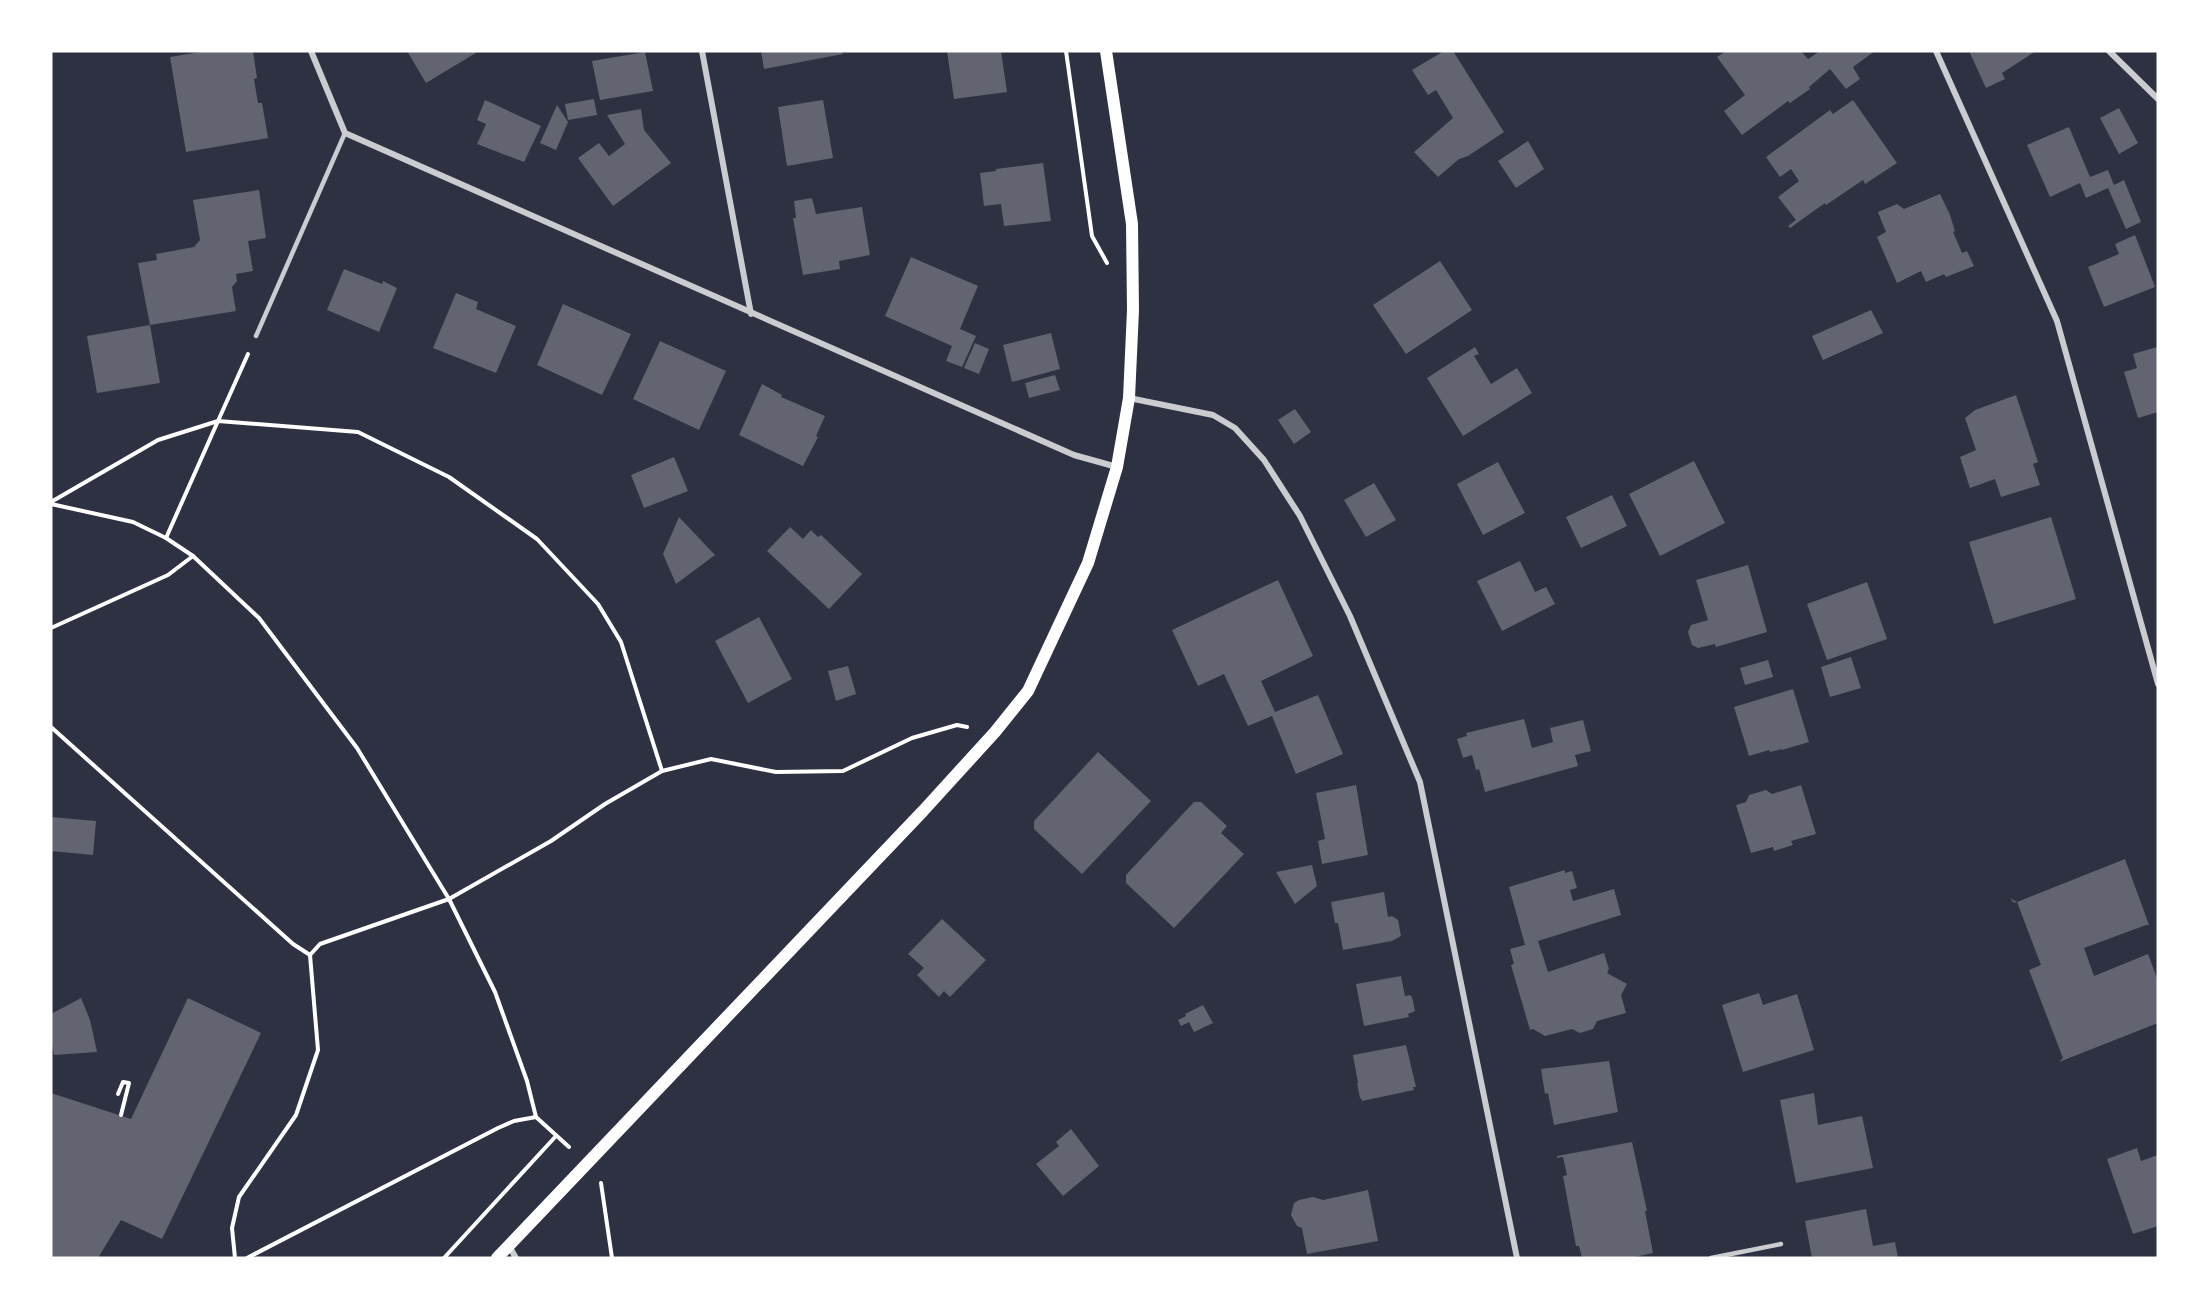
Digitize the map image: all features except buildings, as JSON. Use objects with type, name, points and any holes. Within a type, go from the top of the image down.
[{"type":"main road","points":[[496,1258],[922,811],[995,732],[1028,691],[1088,563],[1117,467],[1129,398],[1133,310],[1132,224],[1106,51]]},
{"type":"street","points":[[310,51],[345,134],[1074,455],[1117,467]]},
{"type":"street","points":[[702,51],[751,314]]},
{"type":"street","points":[[1936,51],[2057,321],[2158,684]]},
{"type":"street","points":[[2109,51],[2158,99]]},
{"type":"street","points":[[1129,398],[1212,415],[1235,428],[1264,460],[1300,516],[1350,616],[1420,782],[1517,1258]]},
{"type":"street","points":[[508,1246],[516,1258]]},
{"type":"lane","points":[[256,336],[345,134]]},
{"type":"lane","points":[[1711,1258],[1781,1244]]},
{"type":"path","points":[[1066,51],[1092,236],[1107,264]]},
{"type":"path","points":[[166,538],[256,336]]},
{"type":"path","points":[[51,503],[158,440],[218,421],[358,432],[449,477],[537,539],[598,604],[621,642],[662,771]]},
{"type":"path","points":[[51,503],[133,522],[166,538],[193,556],[259,618],[357,748],[449,899],[495,992],[527,1082],[536,1117],[600,1178],[612,1258]]},
{"type":"path","points":[[51,628],[168,575],[193,556]]},
{"type":"path","points":[[235,1258],[231,1228],[239,1197],[296,1115],[318,1050],[310,955],[320,944],[449,899],[551,841],[605,804],[662,771],[711,759],[776,772],[843,771],[912,738],[957,725],[995,732]]},
{"type":"path","points":[[51,727],[293,944],[310,955]]},
{"type":"path","points":[[118,1094],[123,1082],[129,1083],[130,1087],[121,1115]]},
{"type":"path","points":[[247,1258],[498,1128],[514,1121],[536,1117]]},
{"type":"path","points":[[444,1258],[556,1136]]}]
